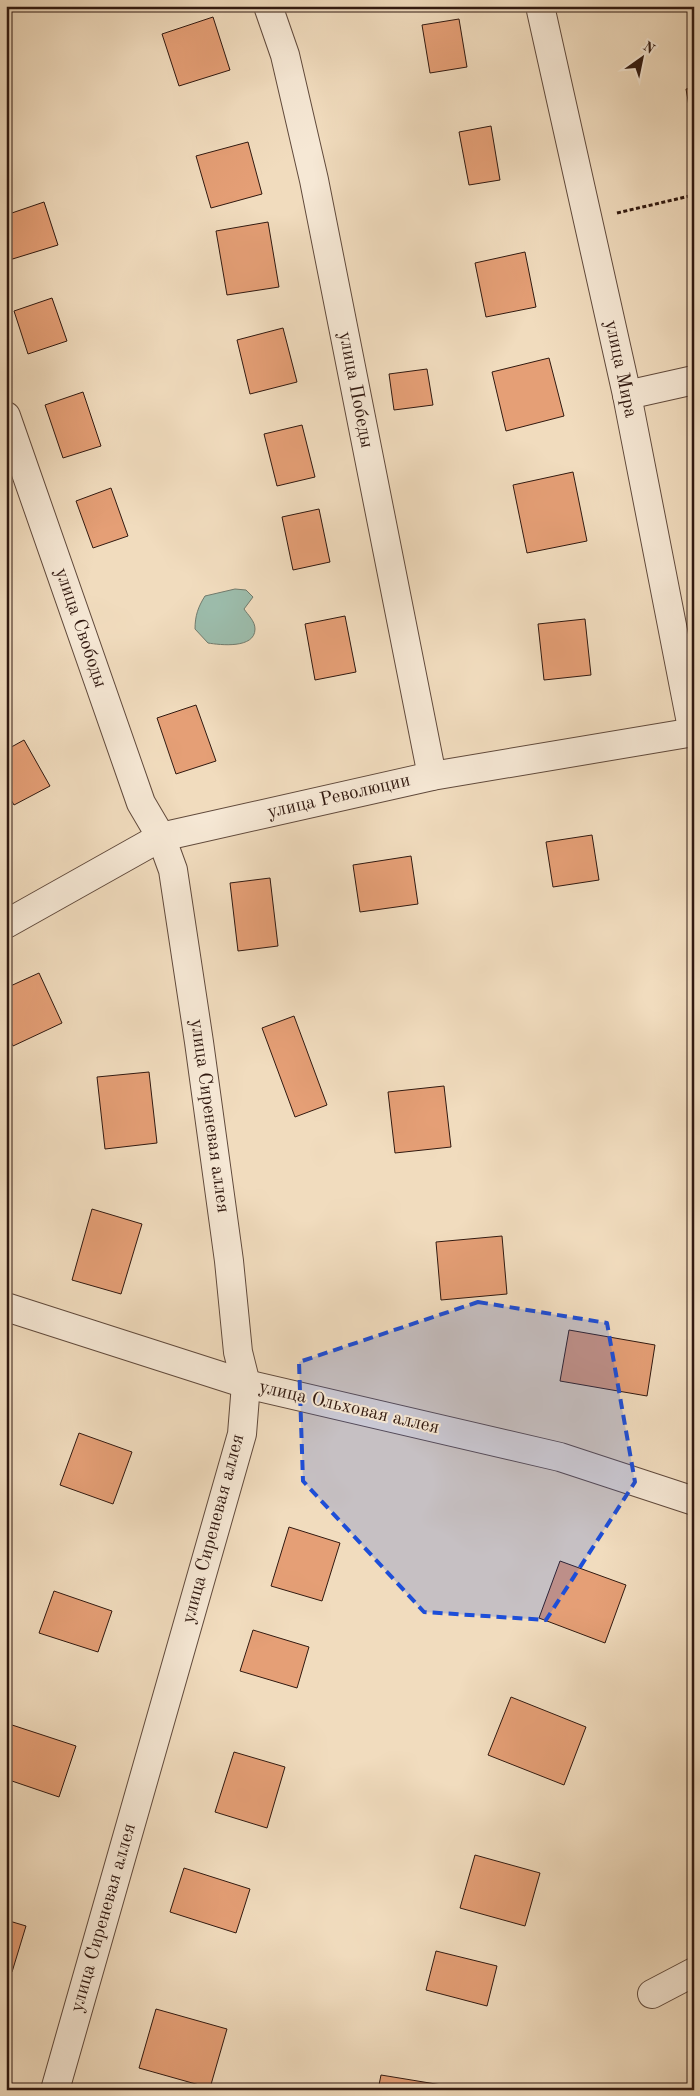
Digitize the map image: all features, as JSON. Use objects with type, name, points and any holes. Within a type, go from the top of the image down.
[{"type":"street","name":"улица Победы","points":[[268,6],[285,55],[314,180],[432,776]]},
{"type":"street","name":"улица Мира","points":[[540,6],[626,395],[693,733]]},
{"type":"street","points":[[626,395],[694,380]]},
{"type":"street","name":"улица Свободы","points":[[6,416],[140,803],[161,837]]},
{"type":"street","name":"улица Революции","points":[[6,924],[161,837],[432,776],[693,733]]},
{"type":"street","name":"улица Сиреневая аллея","points":[[55,2090],[242,1434],[246,1384],[238,1352],[229,1261],[174,880],[161,837]]},
{"type":"street","name":"улица Ольховая аллея","points":[[6,1307],[246,1384],[560,1457],[694,1502]]},
{"type":"street","points":[[652,1994],[694,1972]]},
{"type":"path","points":[[588,220],[694,195]]},
{"type":"highlighted area","points":[[478,1302],[607,1323],[635,1482],[546,1620],[424,1612],[303,1481],[299,1362]]},
{"type":"shaded area","points":[[235,589],[246,590],[253,597],[244,609],[254,623],[253,635],[243,643],[208,643],[195,629],[196,616],[200,604],[205,596]]},
{"type":"building","points":[[213,17],[230,70],[179,86],[162,34]]},
{"type":"building","points":[[459,19],[467,67],[430,73],[422,25]]},
{"type":"building","points":[[694,88],[694,135],[686,89]]},
{"type":"building","points":[[491,126],[500,180],[469,185],[459,132]]},
{"type":"building","points":[[248,142],[262,194],[211,208],[196,156]]},
{"type":"building","points":[[44,202],[58,245],[6,261],[6,215]]},
{"type":"building","points":[[268,222],[279,287],[227,295],[216,231]]},
{"type":"building","points":[[525,252],[536,307],[486,317],[475,263]]},
{"type":"building","points":[[52,298],[67,341],[28,354],[14,311]]},
{"type":"building","points":[[283,328],[297,382],[250,394],[237,340]]},
{"type":"building","points":[[549,358],[564,416],[506,431],[492,372]]},
{"type":"building","points":[[427,369],[433,405],[394,410],[389,374]]},
{"type":"building","points":[[83,392],[101,446],[63,458],[45,405]]},
{"type":"building","points":[[302,425],[315,477],[277,486],[264,434]]},
{"type":"building","points":[[573,472],[587,541],[527,553],[513,485]]},
{"type":"building","points":[[111,488],[128,536],[93,548],[76,501]]},
{"type":"building","points":[[319,509],[330,562],[293,570],[282,517]]},
{"type":"building","points":[[345,616],[356,672],[315,680],[305,624]]},
{"type":"building","points":[[585,619],[591,675],[544,680],[538,624]]},
{"type":"building","points":[[196,705],[216,761],[176,774],[157,718]]},
{"type":"building","points":[[24,740],[50,786],[14,805],[6,791],[6,750]]},
{"type":"building","points":[[592,835],[599,880],[553,887],[546,842]]},
{"type":"building","points":[[411,856],[418,904],[360,912],[353,865]]},
{"type":"building","points":[[270,878],[278,946],[238,951],[230,883]]},
{"type":"building","points":[[39,973],[62,1023],[13,1046],[6,1031],[6,988]]},
{"type":"building","points":[[294,1016],[327,1105],[295,1117],[262,1028]]},
{"type":"building","points":[[149,1072],[157,1143],[105,1149],[97,1077]]},
{"type":"building","points":[[444,1086],[451,1147],[395,1153],[388,1092]]},
{"type":"building","points":[[92,1209],[142,1224],[121,1294],[72,1280]]},
{"type":"building","points":[[502,1236],[507,1294],[441,1300],[436,1242]]},
{"type":"building","points":[[569,1330],[655,1345],[647,1396],[560,1381]]},
{"type":"building","points":[[79,1433],[132,1452],[113,1504],[60,1485]]},
{"type":"building","points":[[289,1527],[340,1543],[322,1601],[271,1586]]},
{"type":"building","points":[[560,1561],[626,1585],[605,1643],[539,1618]]},
{"type":"building","points":[[54,1591],[112,1611],[98,1652],[39,1633]]},
{"type":"building","points":[[253,1630],[309,1647],[297,1688],[240,1671]]},
{"type":"building","points":[[511,1697],[586,1727],[564,1785],[488,1755]]},
{"type":"building","points":[[6,1723],[76,1746],[59,1797],[6,1779]]},
{"type":"building","points":[[234,1752],[285,1767],[267,1828],[215,1812]]},
{"type":"building","points":[[475,1855],[540,1873],[525,1926],[460,1908]]},
{"type":"building","points":[[184,1868],[250,1889],[236,1933],[170,1912]]},
{"type":"building","points":[[6,1920],[26,1926],[12,1972],[6,1970]]},
{"type":"building","points":[[436,1951],[497,1966],[487,2006],[426,1990]]},
{"type":"building","points":[[156,2009],[227,2029],[210,2088],[139,2068]]},
{"type":"building","points":[[381,2075],[448,2086],[448,2090],[378,2090]]}]
